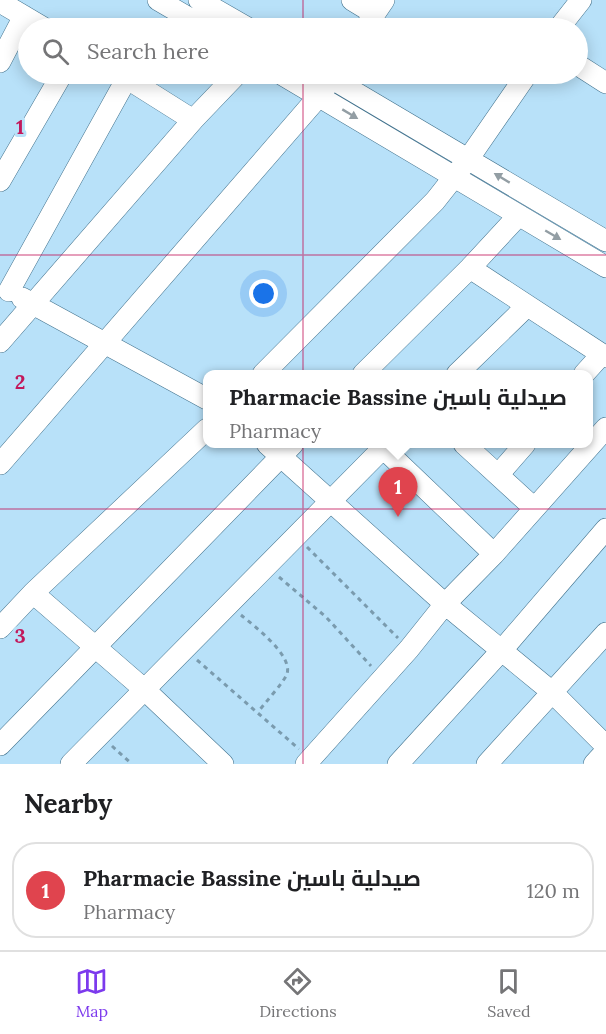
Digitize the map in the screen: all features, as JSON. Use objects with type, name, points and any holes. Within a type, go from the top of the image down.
[{"type":"street","points":[[158,0],[189,18]]},
{"type":"street","points":[[199,0],[230,18]]},
{"type":"street","points":[[352,0],[375,14]]},
{"type":"street","points":[[567,18],[581,0]]},
{"type":"street","points":[[0,2],[27,18]]},
{"type":"street","points":[[0,62],[18,28]]},
{"type":"street","points":[[588,71],[606,83]]},
{"type":"street","points":[[0,181],[56,84]]},
{"type":"street","points":[[119,84],[4,288],[203,397]]},
{"type":"street","points":[[137,84],[193,120]]},
{"type":"street","points":[[0,342],[193,120],[227,84]]},
{"type":"street","points":[[299,84],[606,267]]},
{"type":"street","points":[[0,464],[320,96],[326,84]]},
{"type":"street","points":[[345,84],[606,241]]},
{"type":"street","points":[[268,370],[435,201],[469,158],[520,84]]},
{"type":"street","points":[[368,370],[470,268],[519,215]]},
{"type":"street","points":[[470,268],[604,355],[589,370]]},
{"type":"street","points":[[466,370],[527,306]]},
{"type":"street","points":[[593,442],[606,428]]},
{"type":"street","points":[[0,628],[33,593],[203,433]]},
{"type":"street","points":[[0,745],[281,448],[331,501],[445,604],[552,692],[606,748],[594,764]]},
{"type":"street","points":[[70,764],[383,448]]},
{"type":"street","points":[[387,448],[494,554]]},
{"type":"street","points":[[468,448],[534,508]]},
{"type":"street","points":[[498,475],[522,448]]},
{"type":"street","points":[[308,761],[409,649],[445,604],[494,554],[588,448]]},
{"type":"street","points":[[398,764],[502,650],[606,529]]},
{"type":"street","points":[[33,593],[145,690],[223,764]]},
{"type":"street","points":[[487,764],[606,633]]},
{"type":"path","points":[[296,535],[409,649]]},
{"type":"path","points":[[266,566],[326,617],[382,678]]},
{"type":"path","points":[[229,604],[282,654],[287,666],[286,674],[258,712]]},
{"type":"path","points":[[185,649],[258,712],[308,761]]},
{"type":"path","points":[[100,735],[132,764]]},
{"type":"place","name":"Pharmacie Bassine صيدلية باسين","points":[[398,517]]}]
